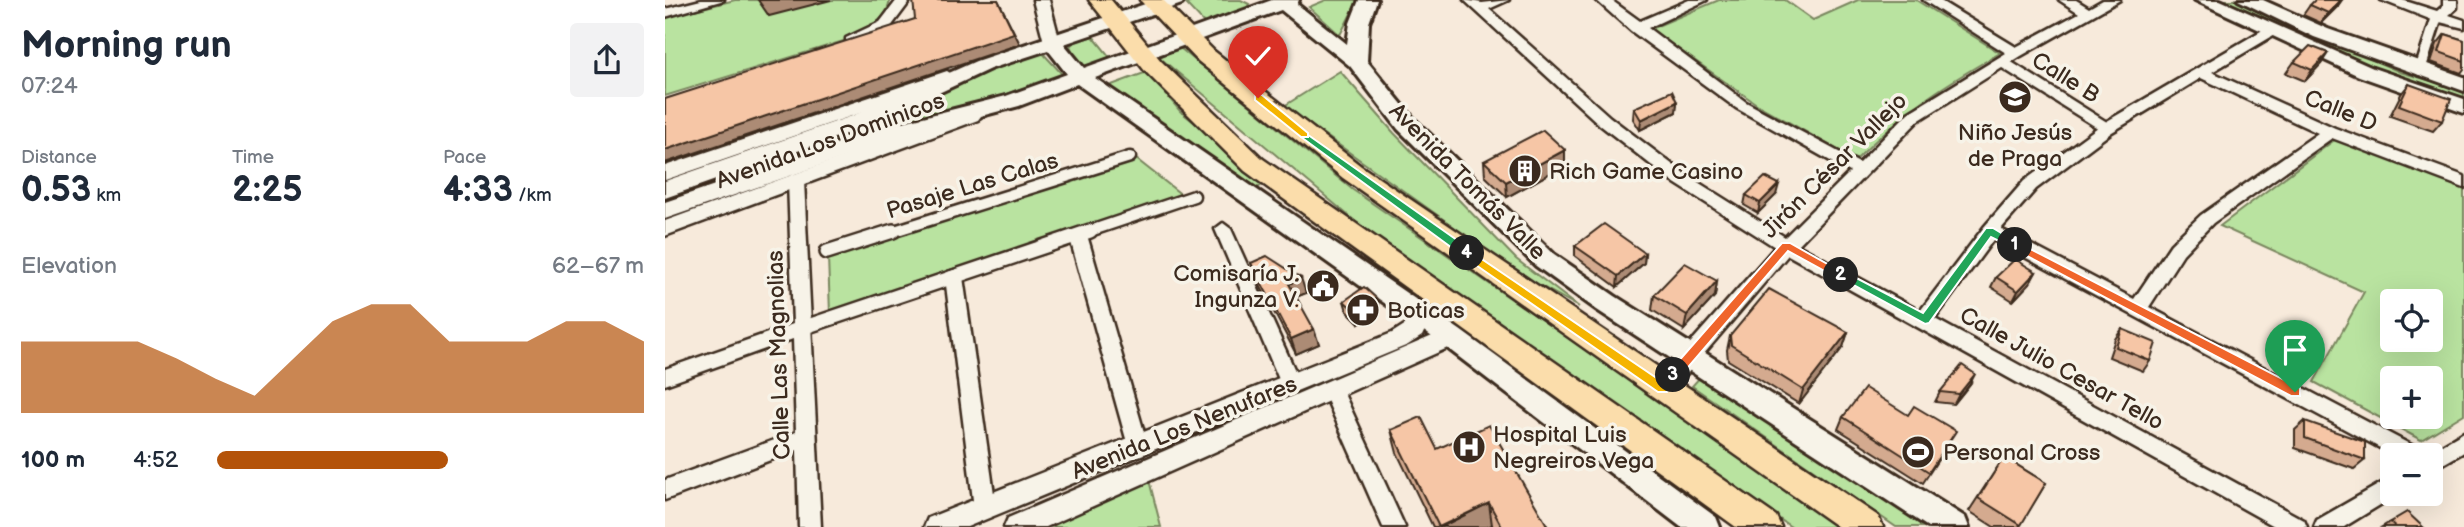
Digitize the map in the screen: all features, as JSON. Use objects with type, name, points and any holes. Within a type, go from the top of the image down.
[{"type":"main road","points":[[1100,0],[1143,55],[1254,165],[1764,527]]},
{"type":"main road","points":[[1357,62],[1356,35],[1361,11],[1369,0]]},
{"type":"main road","points":[[2204,0],[2366,72],[2464,106]]},
{"type":"main road","points":[[2247,0],[2321,33],[2464,84]]},
{"type":"main road","name":"Avenida Los Dominicos","points":[[665,211],[899,130],[1012,101],[1188,39],[1285,1]]},
{"type":"main road","name":"Avenida Tomás Valle","points":[[1285,1],[1357,62],[1406,124],[1545,260],[1954,527]]},
{"type":"main road","name":"Avenida Los Dominicos","points":[[665,190],[860,121],[983,65],[1161,2]]},
{"type":"main road","name":"Avenida Tomás Valle","points":[[1161,2],[1188,39],[1352,172],[1662,389],[1867,527]]},
{"type":"main road","points":[[1052,42],[1081,77],[1421,315],[1705,527]]},
{"type":"street","points":[[665,13],[717,0]]},
{"type":"street","points":[[842,44],[878,30],[895,14],[904,0]]},
{"type":"street","points":[[1041,0],[1052,42]]},
{"type":"street","points":[[1476,4],[1502,0]]},
{"type":"street","points":[[1604,0],[1636,28],[1741,105],[1861,171]]},
{"type":"street","points":[[1636,28],[1700,0]]},
{"type":"street","name":"Calle B","points":[[1930,0],[2108,128]]},
{"type":"street","points":[[2066,0],[2088,13]]},
{"type":"street","name":"Jirón César Vallejo","points":[[1662,389],[1786,246],[1913,117],[2009,57],[2113,0]]},
{"type":"street","points":[[2388,0],[2464,24]]},
{"type":"street","points":[[2420,70],[2437,17],[2449,8],[2450,0]]},
{"type":"street","name":"Calle Julio Cesar Tello","points":[[1476,4],[1639,149],[1786,246],[1925,319],[2296,527]]},
{"type":"street","points":[[1925,319],[1990,231],[2030,185],[2108,128],[2204,74],[2271,32]]},
{"type":"street","name":"Avenida Los Dominicos","points":[[665,173],[983,65]]},
{"type":"street","name":"Calle D","points":[[2204,74],[2330,132],[2464,181]]},
{"type":"street","name":"Avenida Los Dominicos","points":[[665,229],[1012,101]]},
{"type":"street","points":[[2137,310],[2178,249],[2207,219],[2330,132]]},
{"type":"street","name":"Pasaje Las Calas","points":[[827,252],[1130,157]]},
{"type":"street","name":"Calle Las Magnolias","points":[[796,181],[810,527]]},
{"type":"street","points":[[665,377],[1193,196]]},
{"type":"street","points":[[1223,229],[1291,384]]},
{"type":"street","points":[[1990,231],[2389,443]]},
{"type":"street","points":[[1078,235],[1138,446]]},
{"type":"street","points":[[954,277],[985,508]]},
{"type":"street","name":"Avenida Los Nenufares","points":[[937,527],[1400,339],[1414,330],[1421,315]]},
{"type":"street","name":"Avenida Los Nenufares","points":[[1017,527],[1333,391],[1451,337]]},
{"type":"street","points":[[1333,391],[1394,527]]},
{"type":"street","points":[[665,490],[806,437]]},
{"type":"street","points":[[2443,454],[2464,440]]},
{"type":"street","points":[[2325,527],[2380,493]]},
{"type":"green space","points":[[735,0],[890,0],[880,20],[847,40],[665,96],[665,17]]},
{"type":"green space","points":[[1196,0],[1241,0],[1249,4],[1245,11],[1207,26],[1186,4]]},
{"type":"green space","points":[[1326,0],[1358,0],[1340,35],[1309,7]]},
{"type":"green space","points":[[1719,0],[1785,0],[1813,20],[1858,0],[1916,0],[2000,53],[1924,100],[1890,127],[1856,160],[1758,105],[1650,29]]},
{"type":"green space","points":[[2216,0],[2238,0],[2400,72],[2464,90],[2464,101],[2345,58]]},
{"type":"green space","points":[[1092,35],[1110,57],[1087,66],[1079,65],[1070,46],[1076,40]]},
{"type":"green space","points":[[1180,48],[1353,190],[1843,527],[1791,527],[1380,242],[1159,57]]},
{"type":"green space","points":[[1040,50],[1063,75],[665,206],[665,194]]},
{"type":"green space","points":[[1340,71],[1394,133],[1516,259],[1579,307],[1523,276],[1284,106]]},
{"type":"green space","points":[[1147,72],[1180,111],[1268,181],[1256,189],[1106,87]]},
{"type":"green space","points":[[2337,138],[2464,189],[2464,414],[2443,427],[2443,366],[2380,366],[2380,418],[2314,382],[2364,292],[2220,226]]},
{"type":"green space","points":[[1135,158],[1183,196],[830,314],[828,256]]},
{"type":"green space","points":[[1701,376],[1930,527],[1896,527],[1692,386]]},
{"type":"green space","points":[[2401,429],[2439,429],[2421,440]]},
{"type":"green space","points":[[1149,480],[1161,527],[1040,527]]},
{"type":"building","points":[[913,0],[998,0],[1014,33],[665,150],[665,99],[915,19]]},
{"type":"building","points":[[2315,0],[2341,0],[2328,13],[2310,5]]},
{"type":"building","points":[[2445,34],[2464,40],[2464,61],[2439,52]]},
{"type":"building","points":[[2310,46],[2328,53],[2312,70],[2294,62]]},
{"type":"building","points":[[2409,84],[2451,99],[2442,121],[2399,105]]},
{"type":"building","points":[[1672,91],[1677,102],[1641,120],[1634,108]]},
{"type":"building","points":[[1543,130],[1565,150],[1506,182],[1484,161]]},
{"type":"building","points":[[1765,177],[1779,184],[1760,203],[1746,195]]},
{"type":"building","points":[[1604,224],[1645,253],[1618,276],[1575,246]]},
{"type":"building","points":[[1267,256],[1301,278],[1289,284],[1314,329],[1291,339],[1251,263]]},
{"type":"building","points":[[2015,259],[2036,272],[2018,291],[1996,277]]},
{"type":"building","points":[[1685,263],[1717,281],[1687,315],[1654,295]]},
{"type":"building","points":[[1364,287],[1376,298],[1356,312],[1344,301]]},
{"type":"building","points":[[1769,289],[1848,332],[1803,390],[1731,345],[1730,336]]},
{"type":"building","points":[[2122,329],[2156,343],[2150,361],[2116,347]]},
{"type":"building","points":[[1962,365],[1975,374],[1959,394],[1940,392]]},
{"type":"building","points":[[1865,388],[1908,415],[1914,406],[1956,431],[1929,472],[1843,417]]},
{"type":"building","points":[[1421,417],[1437,449],[1489,425],[1547,525],[1502,527],[1489,503],[1439,527],[1391,430]]},
{"type":"building","points":[[2305,421],[2365,442],[2365,460],[2305,438]]},
{"type":"building","points":[[2004,457],[2046,483],[2021,525],[1978,498]]},
{"type":"building","points":[[2407,512],[2423,527],[2396,527],[2390,522]]},
{"type":"place","name":"Niño Jesús de Praga","points":[[2015,97]]},
{"type":"place","name":"Rich Game Casino","points":[[1525,171]]},
{"type":"place","name":"Comisaría J. Ingunza V.","points":[[1323,286]]},
{"type":"place","name":"Boticas","points":[[1363,310]]},
{"type":"place","name":"Hospital Luis Negreiros Vega","points":[[1469,447]]},
{"type":"place","name":"Personal Cross","points":[[1918,452]]},
{"type":"route","points":[[1258,98],[1352,172],[1662,389],[1786,246],[1925,319],[1990,231],[2295,392]]}]
